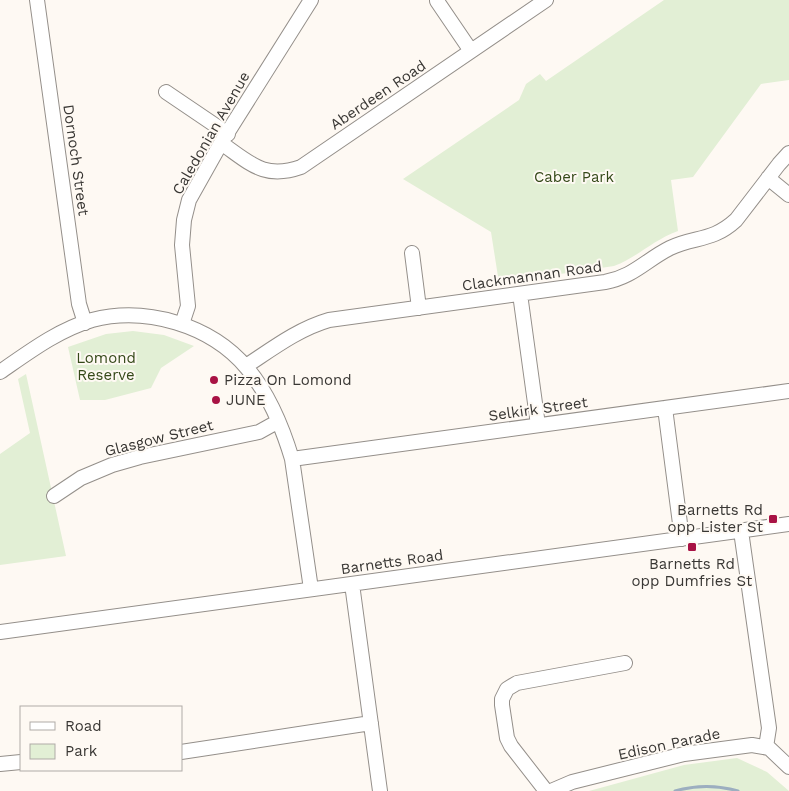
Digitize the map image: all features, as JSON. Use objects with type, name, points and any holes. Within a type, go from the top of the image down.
[{"type":"street","name":"Dornoch Street","points":[[37,0],[79,304],[84,323]]},
{"type":"street","name":"Caledonian Avenue","points":[[182,324],[188,306],[182,244],[185,214],[191,194],[311,0]]},
{"type":"street","name":"Aberdeen Road","points":[[166,92],[225,138],[262,170],[280,173],[300,167],[546,0]]},
{"type":"street","points":[[437,1],[471,51]]},
{"type":"street","name":"Clackmannan Road","points":[[246,366],[297,333],[320,322],[619,279],[632,273],[672,247],[717,234],[736,220],[789,153]]},
{"type":"street","points":[[768,178],[789,195]]},
{"type":"street","points":[[412,253],[419,308]]},
{"type":"street","points":[[520,294],[538,425]]},
{"type":"street","points":[[0,372],[52,338],[84,323],[116,316],[153,317],[182,324],[212,339],[246,366],[263,392],[292,459],[311,589]]},
{"type":"street","name":"Selkirk Street","points":[[292,459],[789,390]]},
{"type":"street","points":[[665,408],[682,539]]},
{"type":"street","name":"Glasgow Street","points":[[54,496],[80,478],[112,465],[140,457],[259,432],[277,422]]},
{"type":"street","name":"Barnetts Road","points":[[0,632],[789,524]]},
{"type":"street","points":[[741,530],[768,728],[766,747],[789,767]]},
{"type":"street","points":[[352,584],[380,791]]},
{"type":"street","points":[[546,791],[509,742],[502,705],[502,688],[625,663]]},
{"type":"street","points":[[182,752],[371,723]]},
{"type":"street","name":"Edison Parade","points":[[551,791],[572,782],[693,752],[752,745],[766,747]]},
{"type":"street","points":[[0,764],[20,762]]},
{"type":"green space","name":"Caber Park","points":[[664,0],[789,0],[789,80],[761,84],[693,177],[671,180],[678,231],[614,266],[499,283],[491,232],[403,179],[519,100],[526,84],[540,74],[546,81]]},
{"type":"green space","name":"Lomond Reserve","points":[[133,331],[164,335],[194,346],[161,368],[151,388],[105,400],[80,400],[68,347],[106,334]]},
{"type":"green space","points":[[26,374],[66,556],[0,565],[0,454],[30,433],[18,379]]},
{"type":"green space","points":[[737,758],[767,772],[789,791],[589,791],[684,765]]},
{"type":"waterway","points":[[675,791],[706,786],[738,791]]},
{"type":"place","name":"Pizza On Lomond","points":[[214,380]]},
{"type":"place","name":"JUNE","points":[[216,400]]},
{"type":"place","name":"Barnetts Rd opp Lister St","points":[[773,519]]},
{"type":"place","name":"Barnetts Rd opp Dumfries St","points":[[692,547]]}]
